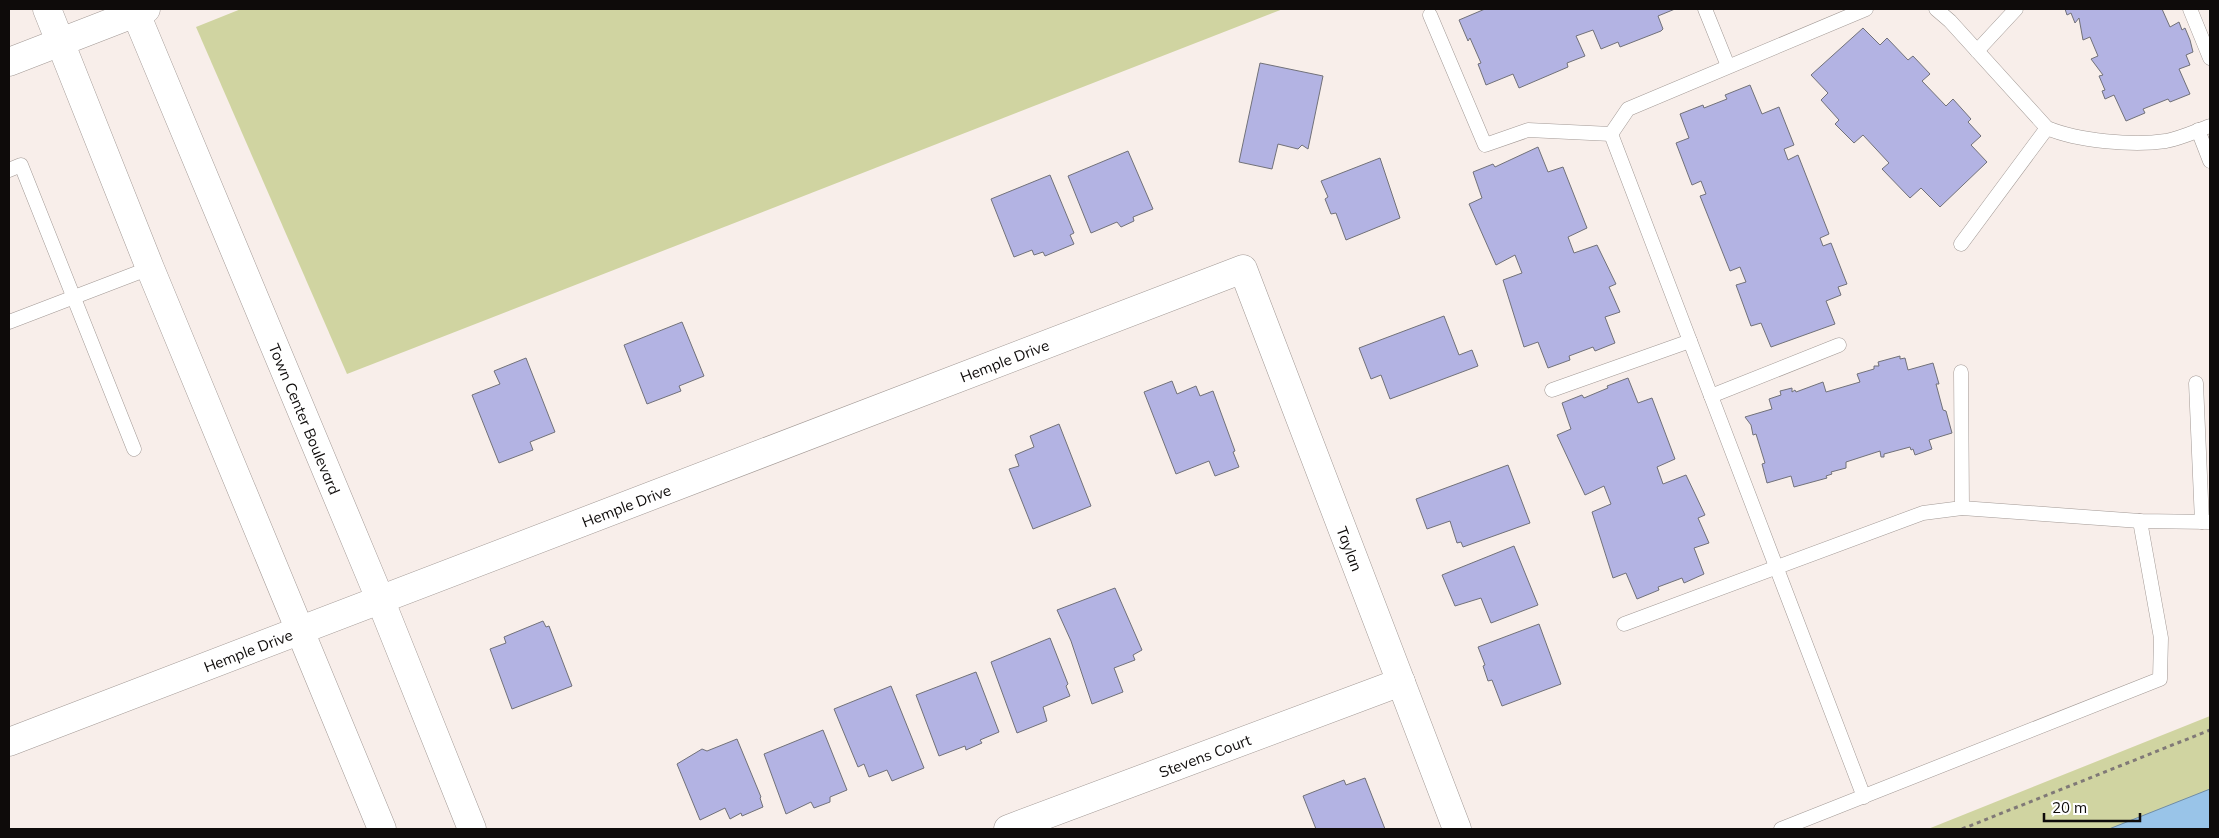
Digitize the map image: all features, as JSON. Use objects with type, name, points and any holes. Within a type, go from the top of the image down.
[{"type":"street","points":[[47,9],[150,268],[382,829]]},
{"type":"street","points":[[9,62],[138,10]]},
{"type":"street","name":"Town Center Boulevard","points":[[138,10],[380,599],[472,829]]},
{"type":"street","name":"Hemple Drive","points":[[9,742],[1243,269]]},
{"type":"street","name":"Taylan","points":[[1243,269],[1457,829]]},
{"type":"street","name":"Stevens Court","points":[[1008,829],[1401,682]]},
{"type":"lane","points":[[1705,9],[1728,66]]},
{"type":"lane","points":[[1611,134],[1628,109],[1866,9]]},
{"type":"lane","points":[[1936,9],[2047,128],[2064,135],[2138,144],[2168,140],[2204,128],[2210,160]]},
{"type":"lane","points":[[1977,51],[2016,9]]},
{"type":"lane","points":[[2190,9],[2210,58]]},
{"type":"lane","points":[[1430,15],[1485,145],[1528,130],[1611,134]]},
{"type":"lane","points":[[1961,244],[2047,128]]},
{"type":"lane","points":[[1611,134],[1864,797]]},
{"type":"lane","points":[[9,170],[21,165],[134,449]]},
{"type":"lane","points":[[9,322],[150,268]]},
{"type":"lane","points":[[1552,390],[1690,341]]},
{"type":"lane","points":[[1711,396],[1839,346]]},
{"type":"lane","points":[[1961,372],[1962,508]]},
{"type":"lane","points":[[1624,624],[1923,513],[1962,508],[2140,521],[2206,522],[2196,383]]},
{"type":"lane","points":[[1781,829],[2160,679],[2161,638],[2140,521]]},
{"type":"path","points":[[1962,829],[2210,730]]},
{"type":"green space","points":[[241,9],[1283,9],[347,374],[196,27]]},
{"type":"green space","points":[[2210,716],[2210,829],[1928,829]]},
{"type":"water","points":[[2210,789],[2210,829],[2109,829]]},
{"type":"building","points":[[1485,9],[1675,9],[1658,16],[1663,29],[1661,31],[1620,47],[1618,42],[1601,49],[1593,30],[1576,36],[1585,56],[1567,63],[1568,67],[1519,88],[1513,74],[1486,85],[1478,64],[1481,63],[1470,38],[1468,41],[1459,20]]},
{"type":"building","points":[[2065,9],[2162,9],[2170,27],[2179,22],[2182,30],[2185,28],[2190,40],[2193,52],[2186,55],[2190,65],[2179,69],[2190,94],[2170,102],[2168,99],[2143,109],[2145,113],[2126,121],[2114,95],[2105,99],[2102,91],[2105,90],[2099,76],[2103,75],[2091,59],[2098,56],[2090,37],[2083,40],[2079,18],[2075,23],[2071,13],[2067,15]]},
{"type":"building","points":[[1863,28],[1880,45],[1887,38],[1908,60],[1913,56],[1930,74],[1922,81],[1946,106],[1953,99],[1971,119],[1968,122],[1981,136],[1971,145],[1987,162],[1940,207],[1921,188],[1910,198],[1882,169],[1889,163],[1863,135],[1854,143],[1835,124],[1839,120],[1821,100],[1828,93],[1811,75]]},
{"type":"building","points":[[1260,63],[1323,76],[1308,149],[1302,145],[1298,149],[1278,144],[1272,169],[1239,162]]},
{"type":"building","points":[[1750,85],[1762,114],[1779,107],[1794,145],[1784,149],[1788,160],[1798,155],[1829,234],[1820,238],[1823,246],[1831,243],[1847,284],[1838,287],[1841,295],[1826,301],[1835,324],[1771,347],[1761,323],[1751,326],[1736,285],[1746,282],[1740,267],[1730,271],[1700,196],[1706,194],[1701,181],[1692,185],[1676,143],[1689,138],[1680,114],[1703,105],[1704,108],[1727,99],[1725,95]]},
{"type":"building","points":[[1538,147],[1548,172],[1563,167],[1587,228],[1568,237],[1574,253],[1597,245],[1616,284],[1609,287],[1620,312],[1605,317],[1615,343],[1595,351],[1593,347],[1569,356],[1570,360],[1548,368],[1538,342],[1524,347],[1503,280],[1522,273],[1515,255],[1496,265],[1469,204],[1482,198],[1473,172],[1493,164],[1495,167]]},
{"type":"building","points":[[1128,151],[1153,209],[1133,217],[1134,221],[1121,227],[1117,222],[1091,233],[1068,176]]},
{"type":"building","points":[[1380,158],[1400,218],[1346,240],[1336,213],[1331,214],[1325,199],[1328,197],[1321,181]]},
{"type":"building","points":[[1050,175],[1074,233],[1070,235],[1074,244],[1045,256],[1043,252],[1034,255],[1032,250],[1014,257],[991,199]]},
{"type":"building","points":[[1444,316],[1459,355],[1472,350],[1478,366],[1390,399],[1381,375],[1371,379],[1359,348]]},
{"type":"building","points":[[682,322],[704,376],[679,386],[681,391],[647,404],[624,345]]},
{"type":"building","points":[[1900,356],[1900,359],[1905,358],[1908,370],[1933,363],[1943,410],[1946,411],[1952,433],[1929,440],[1932,449],[1915,455],[1910,447],[1884,454],[1884,457],[1881,457],[1880,451],[1846,462],[1846,468],[1831,472],[1832,474],[1826,476],[1827,478],[1794,487],[1791,476],[1767,483],[1762,464],[1765,463],[1756,434],[1753,435],[1751,425],[1745,417],[1772,409],[1769,399],[1781,395],[1780,391],[1792,388],[1792,392],[1795,390],[1796,392],[1823,382],[1826,392],[1860,382],[1857,374],[1874,369],[1874,366],[1879,366],[1878,362]]},
{"type":"building","points":[[526,358],[555,432],[530,442],[533,450],[499,463],[472,395],[500,384],[494,371]]},
{"type":"building","points":[[1628,378],[1638,403],[1652,398],[1675,459],[1657,467],[1663,484],[1686,475],[1705,515],[1698,518],[1709,543],[1694,548],[1704,574],[1684,583],[1682,578],[1658,587],[1659,590],[1637,599],[1626,573],[1613,578],[1592,512],[1611,504],[1604,486],[1585,495],[1557,435],[1571,429],[1562,403],[1582,395],[1584,398]]},
{"type":"building","points":[[1172,381],[1177,394],[1196,386],[1200,396],[1213,391],[1239,467],[1215,476],[1209,461],[1176,474],[1144,392]]},
{"type":"building","points":[[1059,424],[1091,506],[1033,529],[1009,469],[1019,466],[1015,455],[1034,447],[1030,436]]},
{"type":"building","points":[[1508,465],[1530,523],[1463,547],[1461,542],[1457,543],[1450,521],[1427,529],[1416,499]]},
{"type":"building","points":[[1514,546],[1538,605],[1491,623],[1481,598],[1455,606],[1442,575]]},
{"type":"building","points":[[1115,588],[1142,650],[1133,655],[1135,660],[1114,668],[1123,692],[1092,704],[1071,641],[1057,610]]},
{"type":"building","points":[[543,621],[546,627],[549,626],[572,686],[512,709],[490,649],[506,643],[504,637]]},
{"type":"building","points":[[1539,624],[1561,684],[1502,706],[1492,680],[1488,681],[1483,666],[1485,665],[1478,647]]},
{"type":"building","points":[[1050,638],[1068,684],[1066,686],[1070,696],[1043,707],[1047,721],[1017,733],[991,662]]},
{"type":"building","points":[[976,672],[999,732],[980,740],[982,743],[966,750],[965,746],[939,756],[916,695]]},
{"type":"building","points":[[891,686],[924,768],[892,781],[887,770],[869,777],[864,764],[858,767],[834,709]]},
{"type":"building","points":[[823,730],[847,790],[830,797],[830,802],[814,808],[811,802],[786,814],[764,754]]},
{"type":"building","points":[[737,739],[761,797],[763,807],[742,816],[741,813],[730,819],[725,808],[700,820],[677,764],[702,749],[707,751]]},
{"type":"building","points":[[1365,778],[1385,829],[1316,829],[1303,796],[1344,780],[1346,785]]}]
